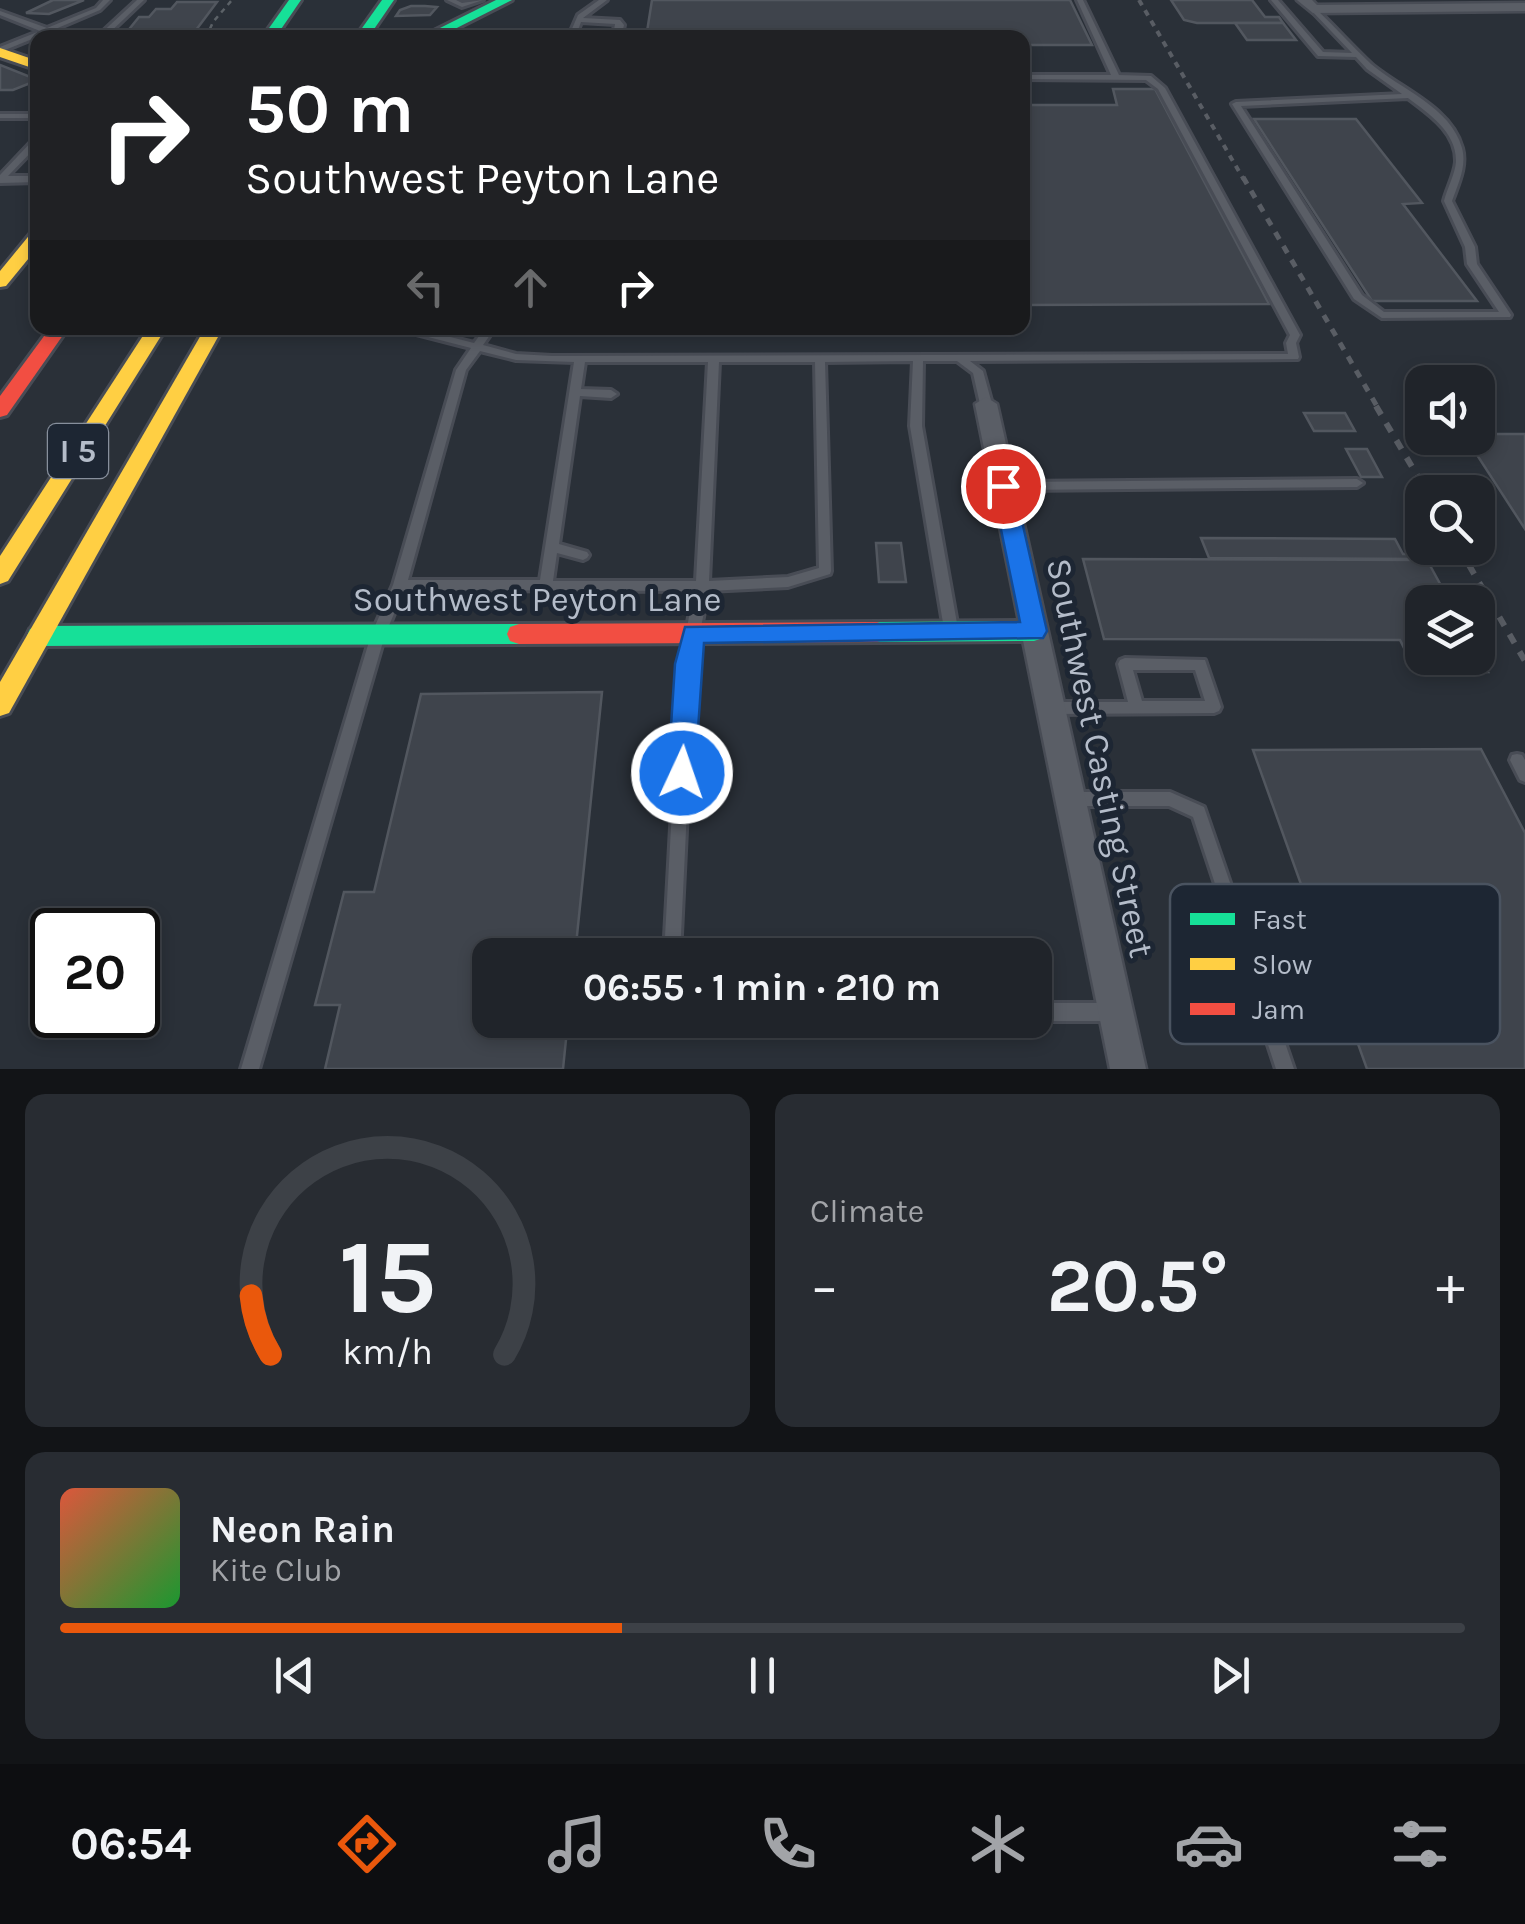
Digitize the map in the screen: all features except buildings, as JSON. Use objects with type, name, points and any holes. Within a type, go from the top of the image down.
[{"type":"main road","points":[[273,30],[294,0]]},
{"type":"main road","points":[[341,30],[358,0]]},
{"type":"main road","points":[[366,30],[388,0]]},
{"type":"main road","points":[[443,30],[506,0]]},
{"type":"main road","points":[[0,248],[30,227]]},
{"type":"main road","points":[[0,282],[30,230]]},
{"type":"main road","name":"I 5","points":[[0,410],[54,335]]},
{"type":"main road","name":"I 5","points":[[0,575],[153,335]]},
{"type":"main road","points":[[0,705],[210,335]]},
{"type":"main road","name":"Southwest Peyton Lane","points":[[39,636],[1034,631]]},
{"type":"street","points":[[1308,5],[1525,7]]},
{"type":"street","name":"Southwest Casting Street","points":[[986,404],[1128,1069]]},
{"type":"lane","points":[[49,30],[98,9],[108,0]]},
{"type":"lane","points":[[108,30],[141,0]]},
{"type":"lane","points":[[450,0],[462,5],[480,0]]},
{"type":"lane","points":[[574,30],[578,20],[604,0]]},
{"type":"lane","points":[[1080,0],[1116,77]]},
{"type":"lane","points":[[1274,0],[1321,54],[1356,55]]},
{"type":"lane","points":[[1308,5],[1356,55],[1409,96],[1443,123],[1458,146],[1460,171],[1448,201],[1470,247],[1472,264],[1506,316],[1382,316],[1358,297],[1236,104],[1409,96]]},
{"type":"lane","points":[[0,14],[17,44]]},
{"type":"lane","points":[[578,20],[616,22],[619,30]]},
{"type":"lane","points":[[433,335],[516,356],[580,359],[1294,357],[1291,343],[1296,335],[1161,88],[1148,78],[1030,77]]},
{"type":"lane","points":[[0,116],[30,116]]},
{"type":"lane","points":[[0,179],[30,148]]},
{"type":"lane","points":[[0,179],[30,179]]},
{"type":"lane","points":[[250,1069],[378,635],[400,585],[462,370],[485,335]]},
{"type":"lane","points":[[918,357],[916,426],[951,632]]},
{"type":"lane","points":[[673,938],[687,664],[702,586],[714,358]]},
{"type":"lane","points":[[400,585],[702,586],[788,582],[825,571],[820,358]]},
{"type":"lane","points":[[546,587],[580,359]]},
{"type":"lane","points":[[958,359],[978,371],[986,404]]},
{"type":"lane","points":[[575,392],[611,394]]},
{"type":"lane","points":[[1003,486],[1357,483]]},
{"type":"lane","points":[[551,547],[583,555]]},
{"type":"lane","points":[[1051,708],[1137,708],[1214,707],[1200,664],[1124,664],[1137,708]]},
{"type":"lane","points":[[1070,799],[1170,799],[1199,812],[1223,884]]},
{"type":"lane","points":[[1052,1012],[1116,1012]]},
{"type":"lane","points":[[1277,1044],[1285,1069]]},
{"type":"path","points":[[210,30],[232,0]]},
{"type":"railway","points":[[1139,0],[1244,180]]},
{"type":"railway","points":[[1243,177],[1378,408]]},
{"type":"railway","points":[[1376,406],[1417,475]]},
{"type":"railway","points":[[1469,565],[1525,661]]},
{"type":"traffic: fast","points":[[274,30],[295,0]]},
{"type":"traffic: fast","points":[[367,30],[388,0]]},
{"type":"traffic: fast","points":[[443,30],[506,0]]},
{"type":"traffic: fast","points":[[877,632],[1034,631]]},
{"type":"traffic: fast","points":[[39,636],[519,634]]},
{"type":"traffic: slow","points":[[0,52],[30,63]]},
{"type":"traffic: slow","points":[[0,282],[30,246]]},
{"type":"traffic: slow","points":[[0,575],[153,335]]},
{"type":"traffic: slow","points":[[0,705],[210,335]]},
{"type":"traffic: jam","points":[[0,410],[54,335]]},
{"type":"traffic: jam","points":[[519,634],[877,632]]},
{"type":"route","points":[[682,773],[687,664],[694,634],[1034,631],[1003,486]]}]
